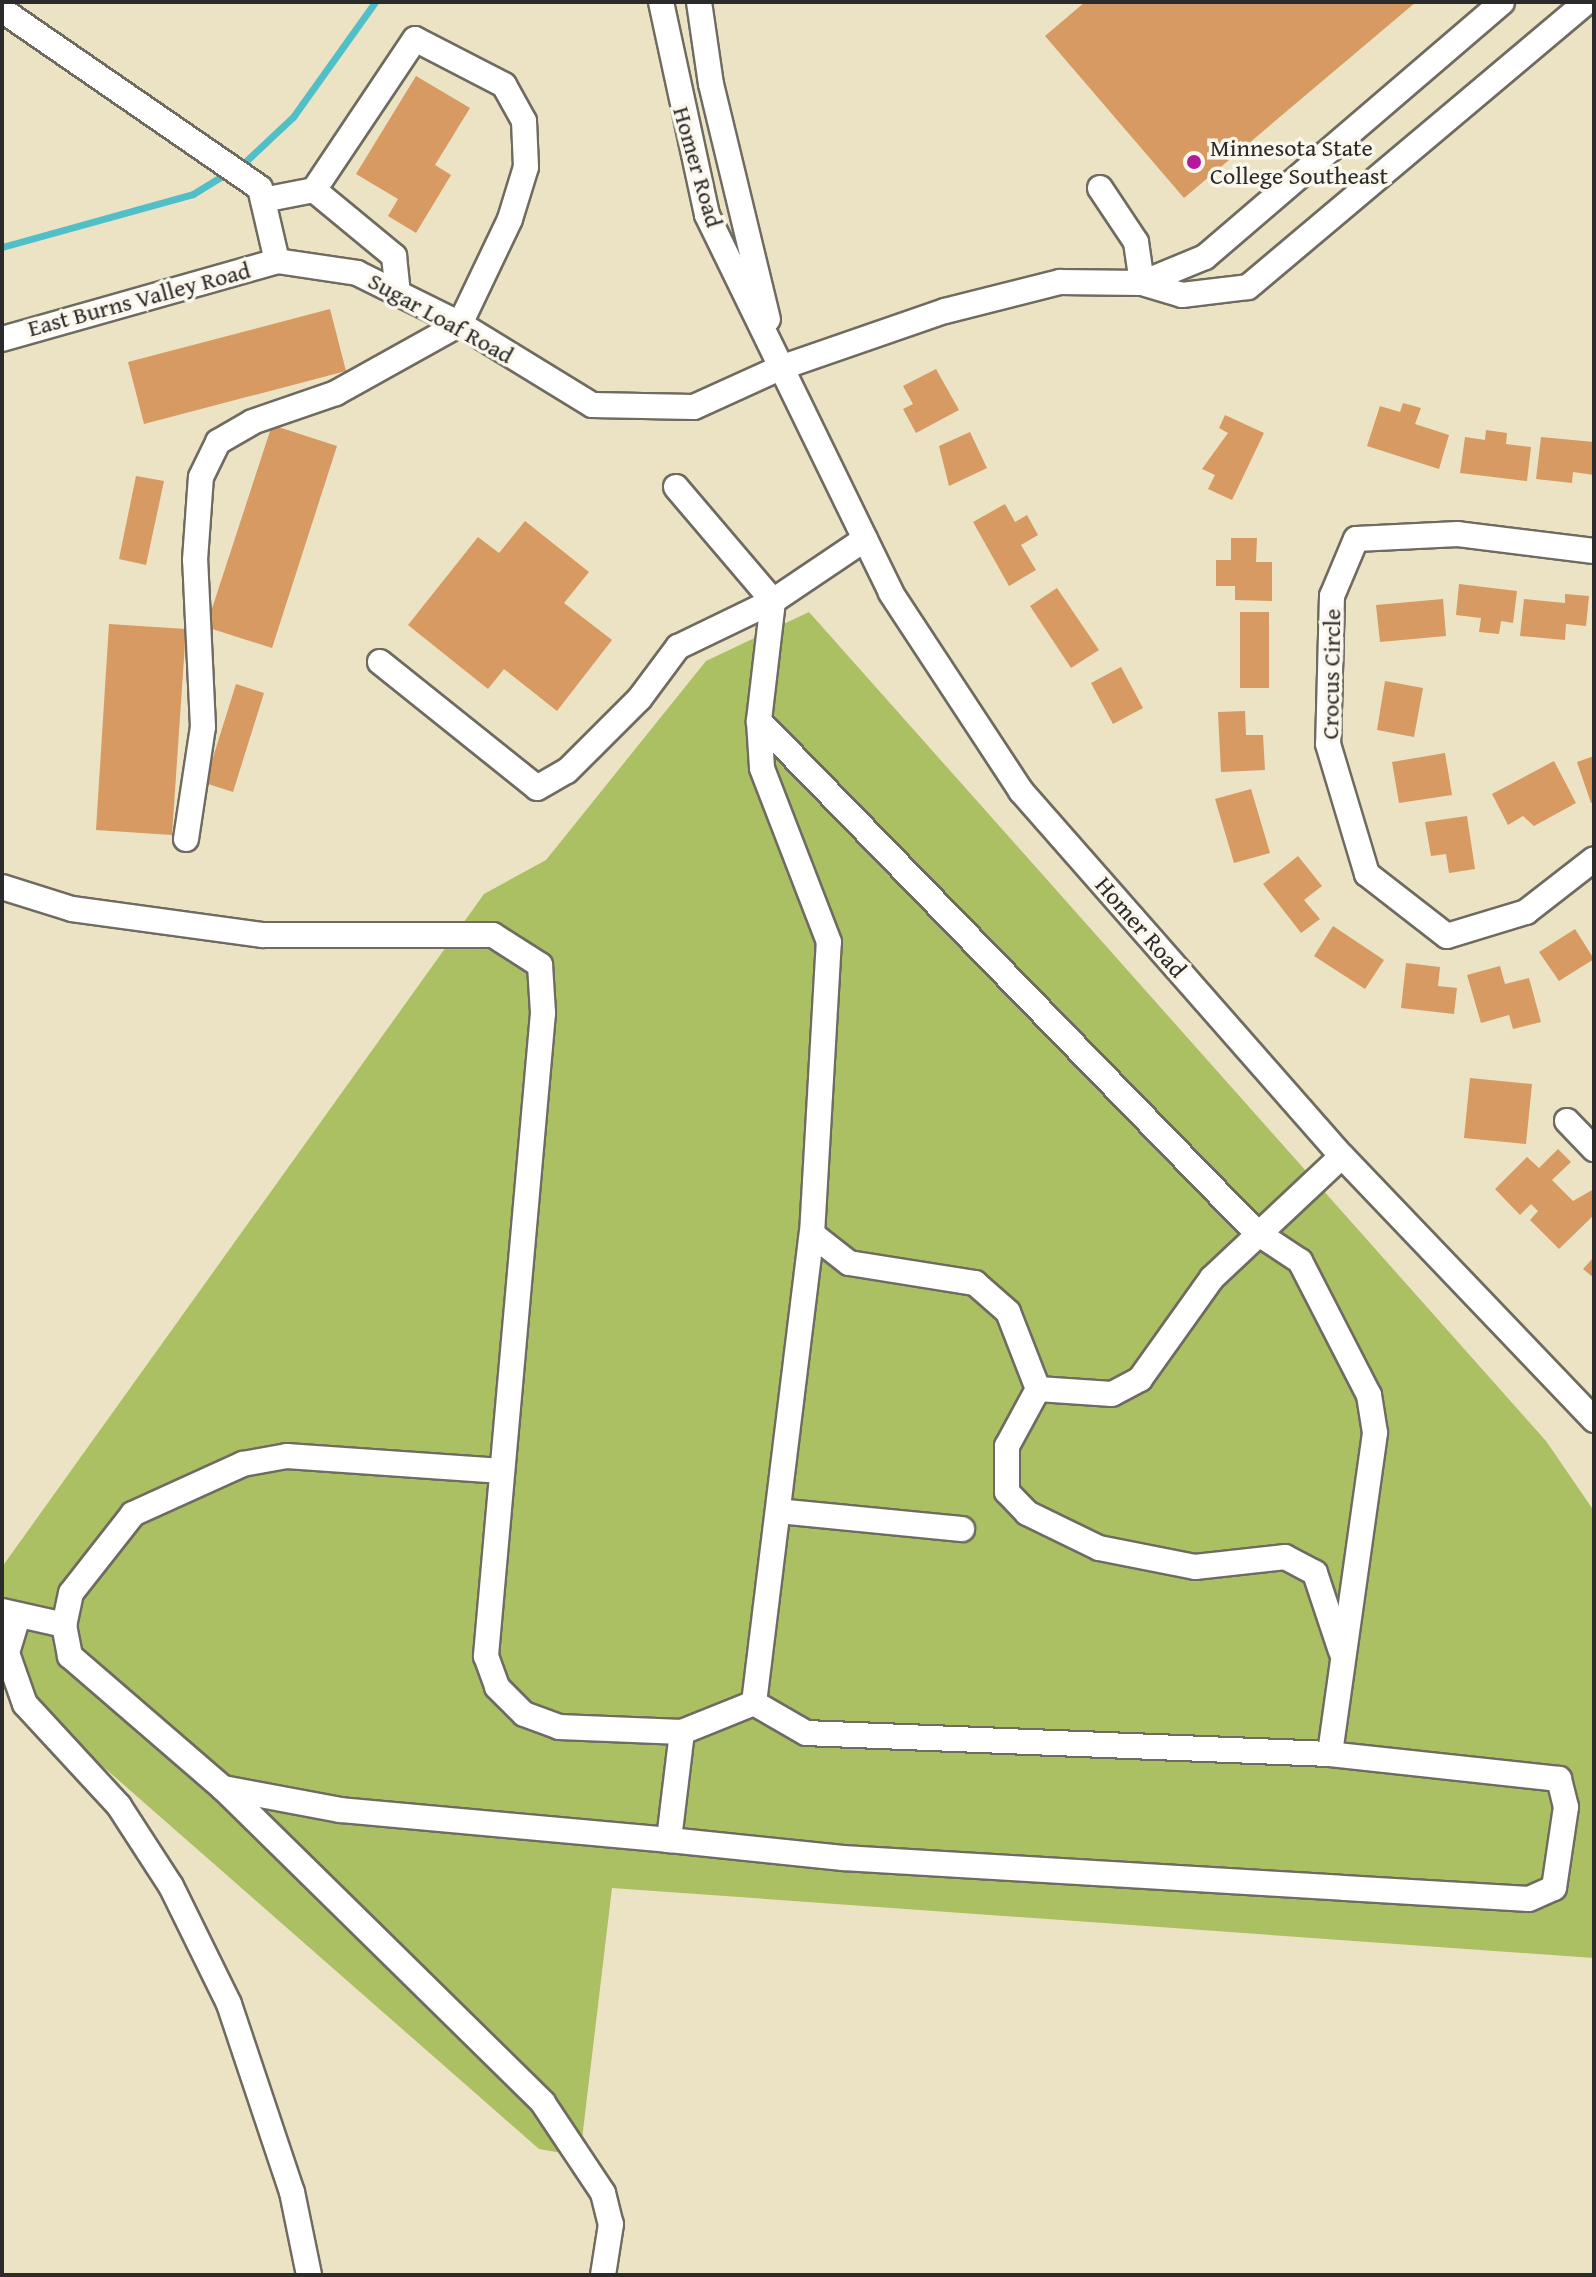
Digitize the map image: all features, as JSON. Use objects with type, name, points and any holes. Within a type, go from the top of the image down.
[{"type":"street","name":"Homer Road","points":[[661,2],[707,215],[891,593],[1021,791],[1342,1156],[1594,1420]]},
{"type":"street","name":"Homer Road","points":[[699,2],[711,84],[780,368]]},
{"type":"street","points":[[1142,283],[1205,257],[1502,2]]},
{"type":"street","points":[[1142,283],[1182,295],[1248,287],[1586,2]]},
{"type":"street","points":[[2,10],[184,135],[261,194],[277,261]]},
{"type":"street","points":[[186,839],[203,727],[195,560],[201,477],[218,442],[252,422],[336,393],[460,324],[526,167],[524,121],[504,85],[415,39],[314,190]]},
{"type":"street","points":[[1100,188],[1136,242],[1142,283]]},
{"type":"street","points":[[261,194],[314,190],[394,256],[398,293]]},
{"type":"street","name":"Sugar Loaf Road","points":[[277,261],[357,273],[460,324],[592,405],[694,407],[780,368],[945,311],[1060,282],[1142,283]]},
{"type":"street","name":"East Burns Valley Road","points":[[2,339],[277,261]]},
{"type":"street","points":[[676,487],[773,601],[759,721],[762,768],[829,942],[812,1234],[754,1703]]},
{"type":"street","name":"Crocus Circle","points":[[1594,551],[1458,534],[1356,539],[1332,596],[1328,744],[1367,874],[1447,936],[1526,912],[1594,859]]},
{"type":"street","points":[[380,662],[537,788],[567,771],[640,698],[678,647],[773,601],[865,539]]},
{"type":"street","points":[[759,721],[1256,1232],[1300,1261],[1375,1415],[1330,1754]]},
{"type":"street","points":[[2,887],[72,909],[263,935],[493,935],[540,965],[543,1013],[486,1656],[497,1687],[524,1714],[559,1727],[682,1732],[754,1703]]},
{"type":"street","points":[[1567,1121],[1594,1149]]},
{"type":"street","points":[[1038,1389],[1112,1394],[1140,1379],[1173,1326],[1256,1232],[1342,1156]]},
{"type":"street","points":[[812,1234],[849,1263],[975,1283],[1008,1312],[1038,1389],[1007,1446],[1007,1492],[1027,1513],[1099,1548],[1195,1567],[1285,1557],[1315,1573],[1343,1656]]},
{"type":"street","points":[[502,1471],[287,1456],[243,1464],[133,1514],[71,1593],[64,1625],[70,1656],[223,1788],[543,2103],[603,2193],[611,2236],[603,2275]]},
{"type":"street","points":[[778,1511],[962,1529]]},
{"type":"street","points":[[64,1625],[9,1616],[7,1653],[25,1704],[119,1806],[171,1886],[229,2004],[292,2192],[309,2275]]},
{"type":"street","points":[[223,1788],[340,1810],[859,1860],[1513,1898],[1554,1888],[1566,1807],[1559,1779],[1330,1754],[806,1733],[754,1703]]},
{"type":"street","points":[[669,1840],[682,1732]]},
{"type":"green space","points":[[809,612],[1546,1441],[1594,1511],[1594,1958],[612,1888],[580,2156],[539,2149],[2,1678],[2,1567],[484,894],[546,860],[706,661]]},
{"type":"building","points":[[1085,2],[1416,2],[1184,198],[1045,36]]},
{"type":"building","points":[[416,76],[470,108],[435,165],[451,175],[416,233],[388,216],[398,199],[356,174]]},
{"type":"building","points":[[330,309],[346,371],[144,424],[128,362]]},
{"type":"building","points":[[936,369],[959,410],[916,433],[903,409],[913,404],[903,386]]},
{"type":"building","points":[[1403,403],[1421,408],[1415,424],[1449,435],[1439,469],[1367,446],[1380,406],[1400,412]]},
{"type":"building","points":[[1225,415],[1264,433],[1232,500],[1208,489],[1215,475],[1202,469],[1228,433],[1219,428]]},
{"type":"building","points":[[272,425],[337,446],[272,648],[206,627]]},
{"type":"building","points":[[1486,430],[1507,433],[1506,444],[1531,447],[1527,481],[1460,473],[1465,437],[1485,440]]},
{"type":"building","points":[[970,432],[987,468],[949,486],[939,446]]},
{"type":"building","points":[[1541,437],[1594,442],[1594,475],[1573,472],[1572,483],[1536,479]]},
{"type":"building","points":[[136,476],[164,481],[146,565],[119,559]]},
{"type":"building","points":[[1005,504],[1015,522],[1027,515],[1038,535],[1021,545],[1036,570],[1009,586],[973,522]]},
{"type":"building","points":[[525,521],[589,572],[564,603],[612,640],[557,711],[504,669],[488,689],[408,625],[478,537],[499,553]]},
{"type":"building","points":[[1231,538],[1257,538],[1256,562],[1272,562],[1272,601],[1235,600],[1235,586],[1216,586],[1216,560],[1231,560]]},
{"type":"building","points":[[1459,584],[1517,591],[1513,623],[1501,621],[1499,634],[1479,632],[1481,618],[1456,615]]},
{"type":"building","points":[[1057,588],[1099,650],[1071,668],[1030,606]]},
{"type":"building","points":[[1565,594],[1589,596],[1586,626],[1566,624],[1565,640],[1520,636],[1524,599],[1565,603]]},
{"type":"building","points":[[1443,599],[1446,636],[1380,642],[1376,605]]},
{"type":"building","points":[[1240,612],[1269,612],[1269,688],[1240,688]]},
{"type":"building","points":[[109,624],[186,629],[172,835],[96,830]]},
{"type":"building","points":[[1121,667],[1143,708],[1113,724],[1091,683]]},
{"type":"building","points":[[1385,681],[1423,688],[1414,737],[1377,730]]},
{"type":"building","points":[[236,684],[264,693],[233,792],[205,783]]},
{"type":"building","points":[[1245,711],[1246,735],[1263,735],[1265,770],[1221,772],[1218,712]]},
{"type":"building","points":[[1445,753],[1452,795],[1399,803],[1392,762]]},
{"type":"building","points":[[1594,756],[1594,802],[1591,803],[1577,762]]},
{"type":"building","points":[[1554,761],[1576,803],[1534,826],[1523,816],[1508,825],[1492,794]]},
{"type":"building","points":[[1251,789],[1270,853],[1234,863],[1215,799]]},
{"type":"building","points":[[1467,816],[1475,869],[1449,873],[1446,854],[1431,856],[1425,822]]},
{"type":"building","points":[[1298,856],[1322,886],[1304,900],[1320,919],[1301,933],[1263,884]]},
{"type":"building","points":[[1333,926],[1384,960],[1365,989],[1314,956]]},
{"type":"building","points":[[1575,929],[1594,959],[1559,981],[1539,952]]},
{"type":"building","points":[[1406,963],[1440,967],[1438,986],[1457,988],[1454,1014],[1401,1008]]},
{"type":"building","points":[[1500,966],[1505,984],[1529,978],[1541,1022],[1513,1029],[1509,1015],[1481,1023],[1467,975]]},
{"type":"building","points":[[1470,1078],[1532,1084],[1526,1144],[1464,1138]]},
{"type":"building","points":[[1558,1149],[1571,1162],[1552,1180],[1573,1201],[1594,1189],[1594,1215],[1559,1249],[1530,1220],[1538,1211],[1531,1204],[1520,1215],[1495,1189],[1527,1157],[1539,1168]]},
{"type":"building","points":[[1594,1257],[1594,1278],[1583,1269]]},
{"type":"waterway","points":[[2,247],[193,194],[245,162],[293,117],[375,2]]},
{"type":"place","name":"Minnesota State College Southeast","points":[[1194,162]]}]
